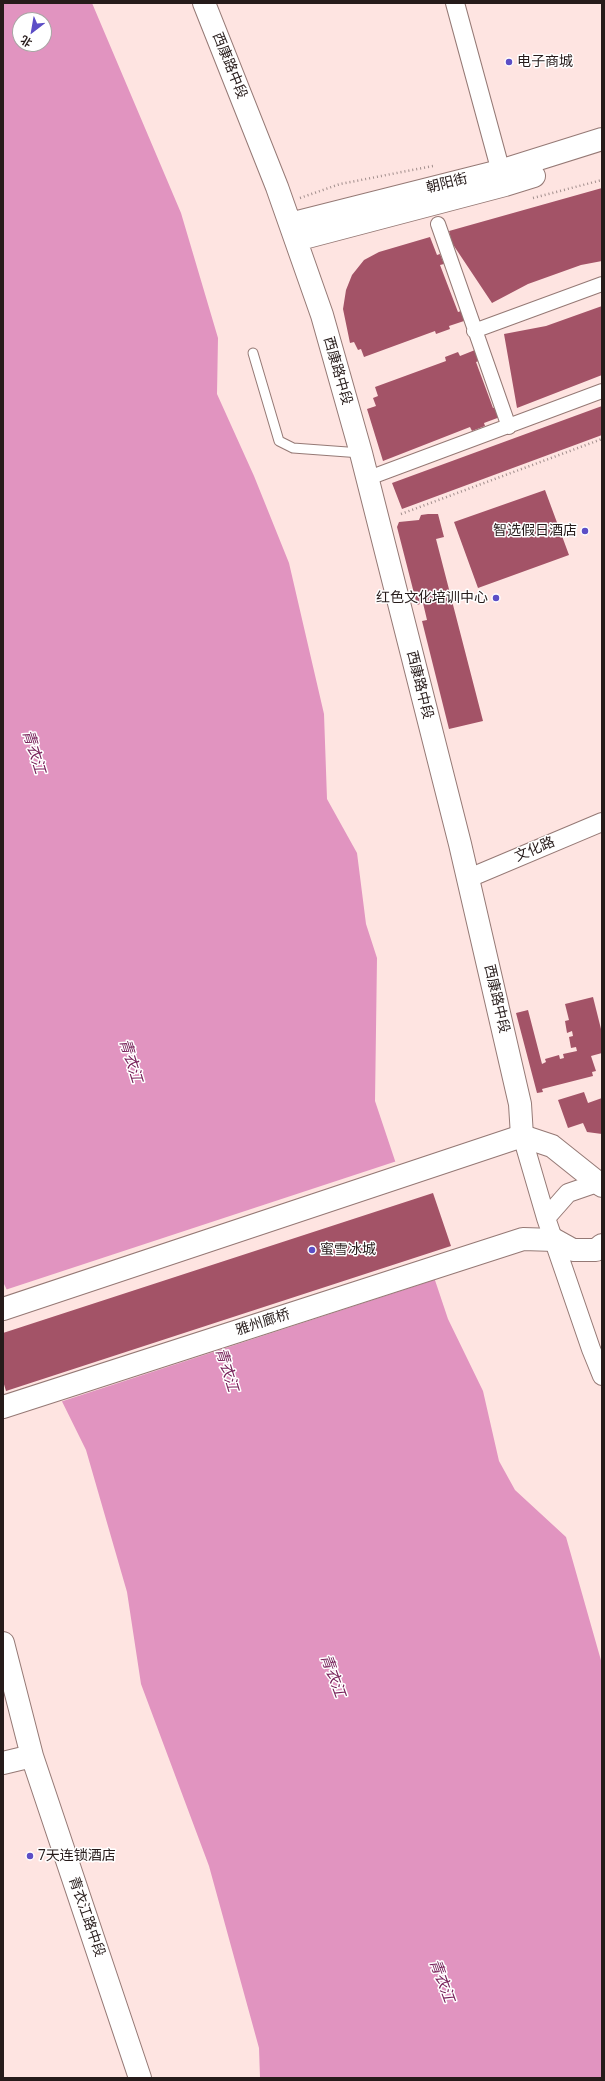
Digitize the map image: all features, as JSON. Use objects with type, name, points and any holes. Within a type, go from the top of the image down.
[{"type":"main road","name":"西康路中段","points":[[204,3],[277,187],[322,315],[361,453],[366,479],[469,878],[520,1104],[522,1136]]},
{"type":"main road","name":"朝阳街","points":[[502,178],[602,139]]},
{"type":"main road","name":"朝阳街","points":[[293,232],[602,153]]},
{"type":"main road","points":[[3,1309],[522,1136],[552,1146],[600,1185]]},
{"type":"main road","name":"雅州廊桥","points":[[3,1407],[523,1240],[555,1240]]},
{"type":"main road","points":[[555,1240],[573,1250],[596,1250],[602,1245]]},
{"type":"main road","name":"青衣江路中段","points":[[3,1643],[32,1756],[140,2078]]},
{"type":"main road","points":[[3,1763],[32,1756]]},
{"type":"street","points":[[455,3],[502,178]]},
{"type":"street","points":[[438,224],[474,331],[509,427]]},
{"type":"street","points":[[474,331],[602,284]]},
{"type":"street","points":[[366,479],[509,427],[602,391]]},
{"type":"street","name":"文化路","points":[[469,878],[602,822]]},
{"type":"street","name":"西康路中段","points":[[522,1136],[546,1218],[555,1240],[590,1349],[602,1376]]},
{"type":"street","points":[[546,1218],[568,1193],[600,1185]]},
{"type":"lane","points":[[253,353],[279,441],[293,448],[361,453]]},
{"type":"path","points":[[295,200],[340,184],[441,165]]},
{"type":"path","points":[[401,514],[602,439]]},
{"type":"water","name":"青衣江","points":[[3,3],[92,3],[181,213],[218,338],[217,394],[254,476],[289,563],[324,714],[327,799],[357,853],[366,924],[377,958],[375,1101],[448,1319],[483,1391],[499,1461],[515,1490],[566,1537],[602,1664],[602,2078],[260,2078],[259,2048],[209,1866],[141,1684],[127,1592],[86,1450],[3,1282]]},
{"type":"pier","points":[[397,1161],[437,1279],[60,1402],[5,1290]]},
{"type":"building","points":[[602,188],[602,261],[581,265],[528,284],[492,303],[452,243],[449,231]]},
{"type":"building","points":[[430,237],[437,255],[440,254],[444,264],[440,265],[458,312],[461,311],[464,321],[449,326],[450,329],[436,334],[435,331],[364,357],[361,349],[358,350],[354,342],[350,343],[343,309],[346,290],[352,275],[364,260],[379,252]]},
{"type":"building","points":[[602,306],[602,375],[517,408],[504,334],[546,326]]},
{"type":"building","points":[[475,350],[479,361],[476,362],[493,408],[496,407],[500,417],[484,423],[485,426],[472,431],[470,427],[383,461],[367,409],[376,406],[373,398],[378,396],[375,387],[446,361],[445,357],[458,352],[460,356]]},
{"type":"building","points":[[602,406],[602,435],[402,509],[392,483]]},
{"type":"building","points":[[545,490],[569,555],[478,588],[454,522]]},
{"type":"building","points":[[438,514],[444,537],[436,539],[483,721],[449,729],[422,621],[427,620],[423,603],[417,605],[397,527],[399,522],[419,520],[421,515]]},
{"type":"building","points":[[593,997],[602,1033],[602,1053],[591,1056],[596,1071],[592,1072],[593,1076],[542,1089],[543,1092],[537,1093],[516,1013],[528,1010],[542,1064],[546,1062],[545,1059],[559,1055],[560,1059],[564,1058],[563,1054],[577,1051],[576,1047],[571,1048],[569,1037],[573,1036],[572,1031],[567,1033],[565,1021],[569,1020],[565,1004]]},
{"type":"building","points":[[584,1092],[588,1103],[602,1098],[602,1134],[587,1132],[583,1123],[568,1128],[558,1100]]},
{"type":"building","points":[[433,1193],[451,1246],[6,1391],[3,1381],[3,1333]]},
{"type":"place","name":"电子商城","points":[[509,62]]},
{"type":"place","name":"智选假日酒店","points":[[585,531]]},
{"type":"place","name":"红色文化培训中心","points":[[496,598]]},
{"type":"place","name":"蜜雪冰城","points":[[312,1250]]},
{"type":"place","name":"7天连锁酒店","points":[[30,1856]]}]
